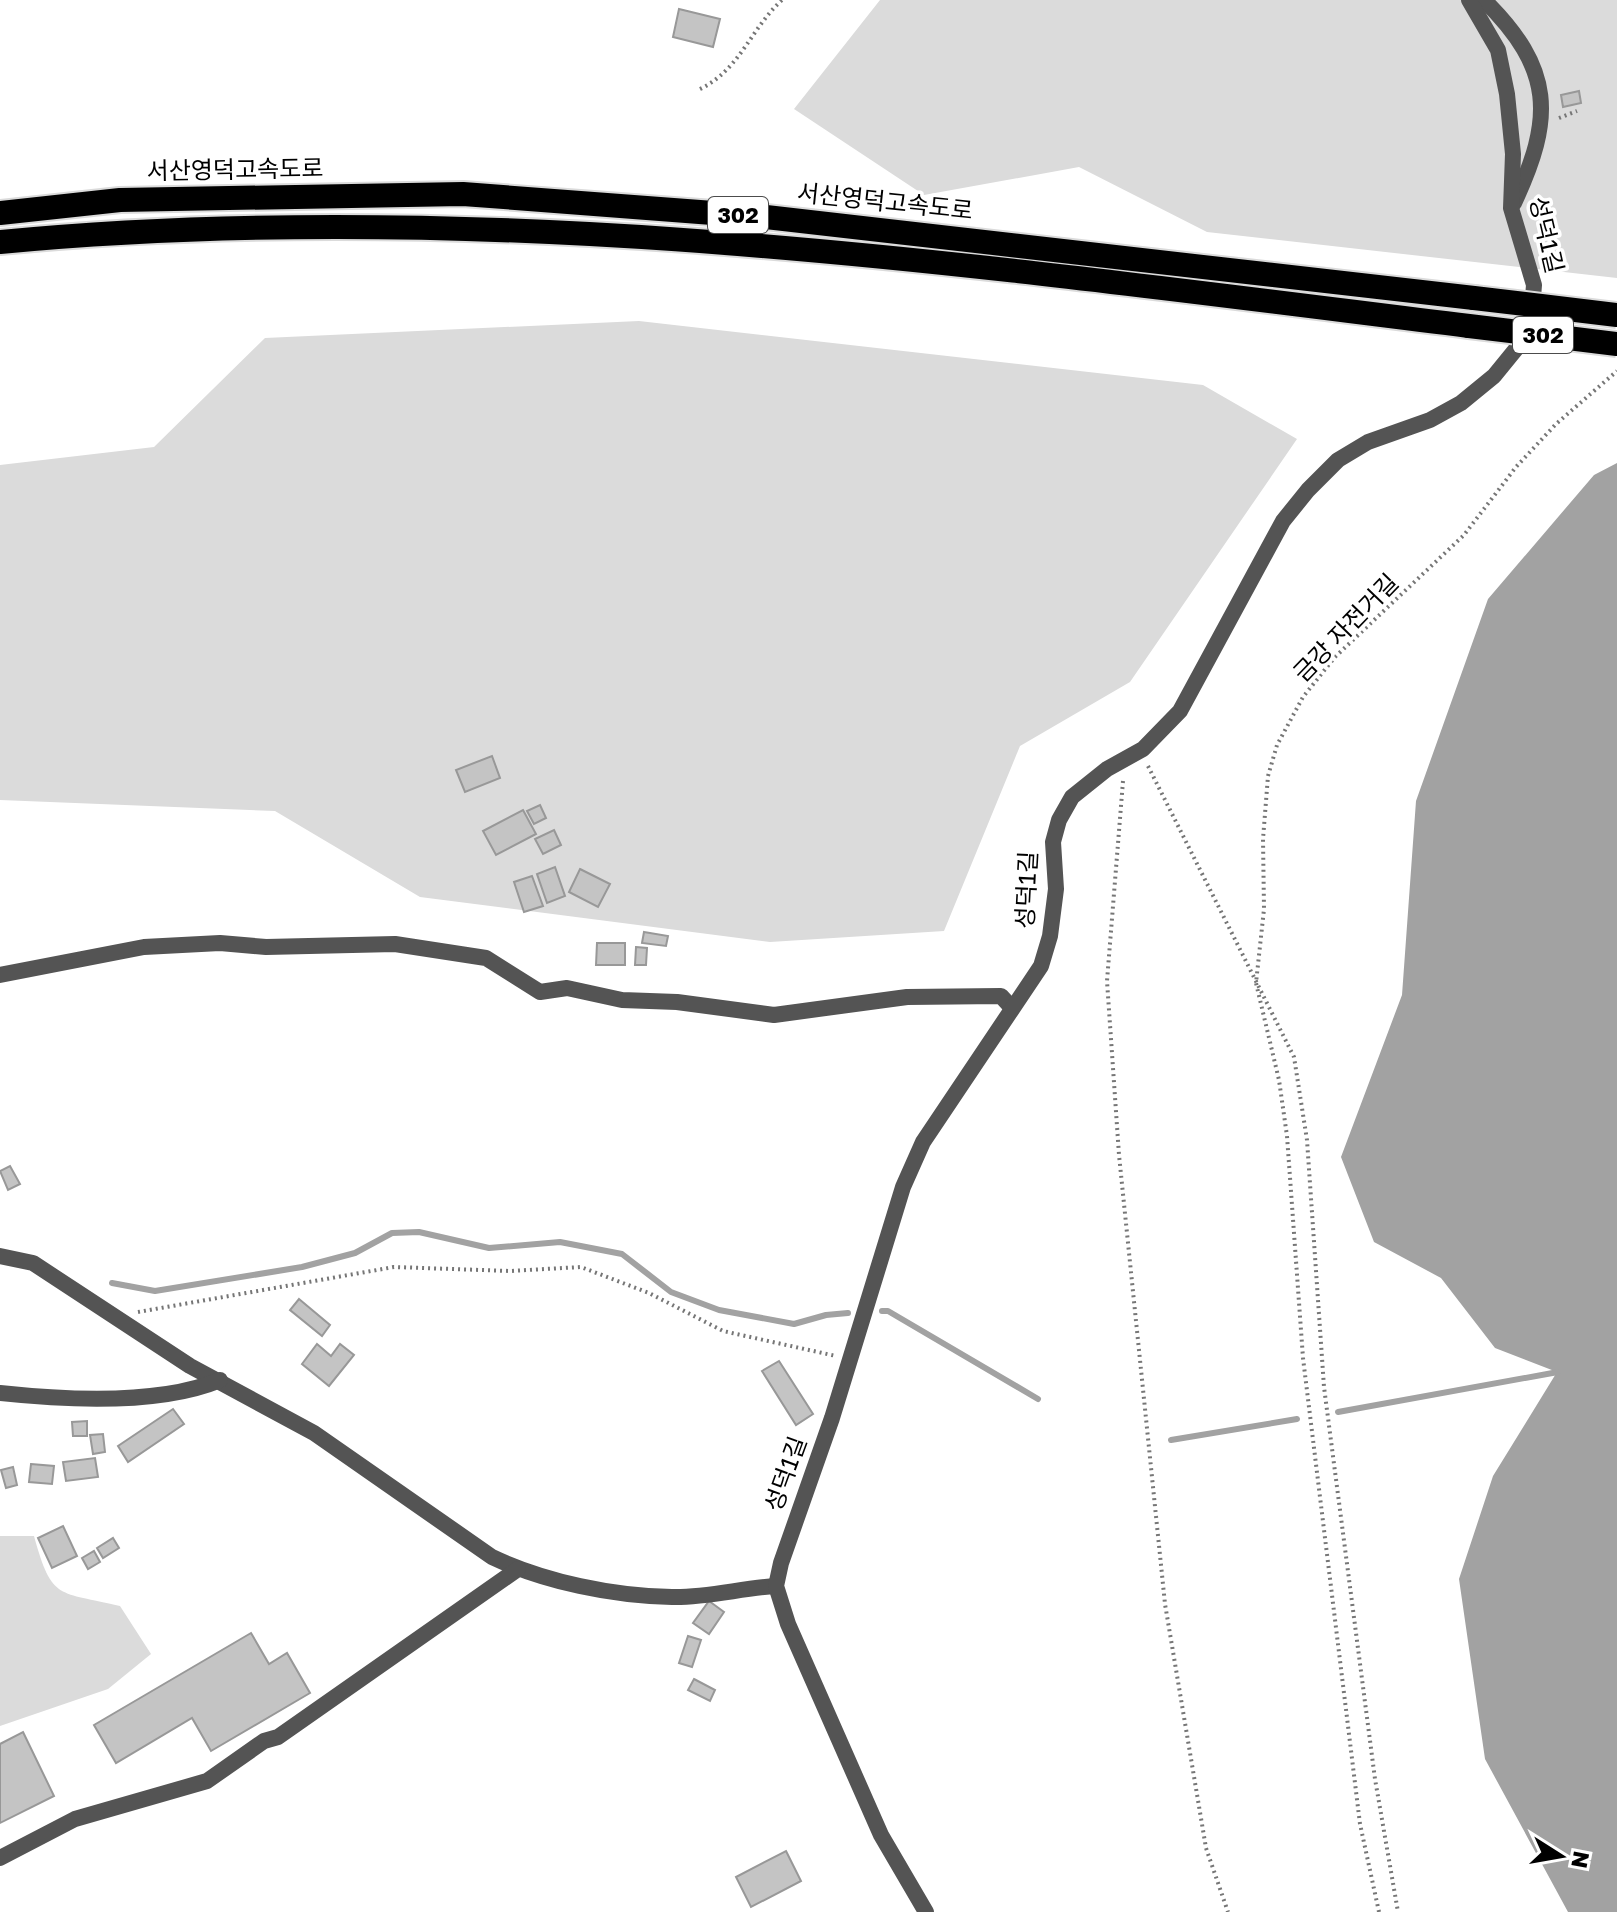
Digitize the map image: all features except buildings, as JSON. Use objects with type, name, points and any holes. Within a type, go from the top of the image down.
[{"type":"highway","name":"서산영덕고속도로","points":[[0,213],[120,200],[463,194],[766,217],[1617,315]]},
{"type":"highway","name":"302","points":[[0,242],[127,230],[466,226],[786,247],[1044,274],[1617,344]]},
{"type":"street","name":"성덕1길","points":[[776,1586],[795,1516],[850,1359],[888,1229],[923,1142],[1041,966],[1050,936],[1056,889],[1053,842],[1059,820],[1072,797],[1143,749],[1180,711],[1283,521],[1308,490],[1338,460],[1368,442],[1430,420],[1461,403],[1494,376],[1516,349],[1531,321],[1534,285],[1511,208],[1513,154],[1507,94],[1498,50],[1469,0]]},
{"type":"street","points":[[1484,0],[1534,62],[1542,94],[1530,170],[1511,208]]},
{"type":"street","points":[[0,975],[144,947],[220,943],[266,947],[395,944],[486,958],[540,992],[567,988],[622,1000],[677,1002],[774,1015],[957,994],[1001,996],[1012,1008]]},
{"type":"street","points":[[0,1256],[33,1263],[177,1357],[314,1433],[492,1557],[518,1569],[618,1592],[674,1598],[776,1586],[788,1624],[881,1835],[926,1912]]},
{"type":"street","points":[[0,1393],[84,1397],[162,1393],[193,1391],[220,1380]]},
{"type":"street","points":[[0,1858],[75,1819],[207,1781],[264,1741],[278,1737],[518,1569]]},
{"type":"path","points":[[700,89],[717,81],[748,48],[766,14],[782,0]]},
{"type":"path","name":"금강 자전거길","points":[[1256,983],[1264,909],[1263,839],[1268,776],[1277,745],[1303,697],[1335,657],[1464,535],[1516,467],[1556,424],[1617,371]]},
{"type":"path","points":[[1143,749],[1154,783],[1294,1057],[1302,1095],[1324,1387],[1375,1779],[1398,1912]]},
{"type":"path","points":[[1125,760],[1107,981],[1119,1155],[1165,1604],[1206,1848],[1228,1912]]},
{"type":"path","points":[[1256,983],[1279,1080],[1287,1136],[1303,1358],[1360,1824],[1379,1912]]},
{"type":"path","points":[[116,1316],[394,1267],[510,1271],[581,1267],[649,1293],[723,1331],[850,1359]]},
{"type":"shaded area","points":[[880,0],[1617,0],[1617,278],[1207,232],[1079,167],[924,195],[794,109]]},
{"type":"shaded area","points":[[639,321],[1203,385],[1297,439],[1130,682],[1020,746],[944,931],[770,942],[420,897],[275,811],[0,800],[0,465],[154,447],[265,338]]},
{"type":"shaded area","points":[[1617,463],[1617,1912],[1568,1912],[1485,1759],[1459,1579],[1493,1476],[1557,1372],[1495,1348],[1441,1278],[1374,1242],[1341,1157],[1402,995],[1416,801],[1488,599],[1594,475]]},
{"type":"shaded area","points":[[0,1536],[34,1536],[46,1573],[53,1583],[71,1595],[120,1606],[151,1654],[108,1689],[0,1726]]},
{"type":"waterway","points":[[112,1283],[155,1291],[302,1267],[355,1253],[392,1233],[419,1232],[489,1248],[560,1242],[622,1254],[671,1292],[719,1310],[794,1324],[826,1315],[848,1313]]},
{"type":"waterway","points":[[882,1311],[888,1311],[1038,1399]]},
{"type":"waterway","points":[[1338,1412],[1558,1372]]},
{"type":"waterway","points":[[1171,1440],[1297,1419]]}]
